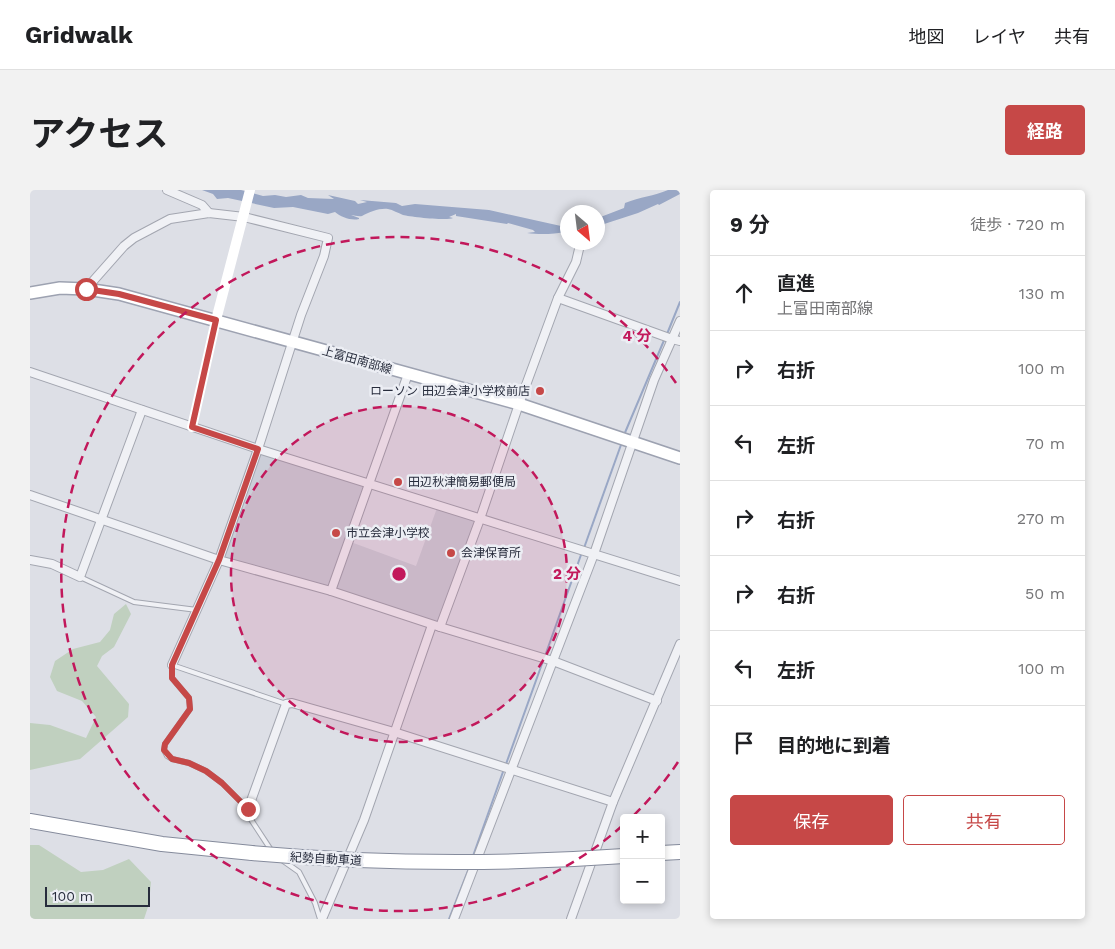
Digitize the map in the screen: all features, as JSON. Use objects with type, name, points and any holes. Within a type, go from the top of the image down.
[{"type":"highway","name":"紀勢自動車道","points":[[30,821],[162,844],[332,860],[467,863],[555,861],[620,856]]},
{"type":"highway","points":[[665,853],[680,852]]},
{"type":"main road","name":"上富田南部線","points":[[30,293],[60,288],[86,289],[119,294],[519,404],[680,458]]},
{"type":"street","points":[[167,190],[202,205],[209,213]]},
{"type":"street","points":[[192,427],[216,320],[250,190]]},
{"type":"street","points":[[86,289],[124,246],[134,238],[170,219],[209,213],[244,217],[328,238],[324,256],[292,341],[258,449],[219,560],[172,665]]},
{"type":"street","points":[[321,919],[364,820],[394,732],[480,519],[519,404],[558,298],[576,262],[579,250]]},
{"type":"street","points":[[558,298],[676,340]]},
{"type":"street","points":[[454,919],[594,554],[654,380],[676,340],[680,321]]},
{"type":"street","points":[[30,372],[258,449],[680,581]]},
{"type":"street","points":[[331,590],[408,374]]},
{"type":"street","points":[[30,560],[52,564],[80,577],[142,410]]},
{"type":"street","points":[[30,495],[219,560],[331,590],[436,626],[553,661],[657,701]]},
{"type":"street","points":[[571,919],[613,802],[680,644]]},
{"type":"street","points":[[248,809],[286,704],[292,703],[394,732],[613,802]]},
{"type":"lane","points":[[80,577],[134,602],[197,610]]},
{"type":"lane","points":[[286,704],[172,665],[172,678],[189,698],[190,709],[165,744],[164,750],[172,759],[189,763],[206,771],[222,783],[248,809],[250,818],[271,851],[299,872],[315,902],[321,919]]},
{"type":"shaded area","points":[[258,449],[369,483],[348,541],[416,566],[437,508],[477,521],[439,626],[219,560]]},
{"type":"green space","points":[[126,604],[131,614],[114,647],[102,656],[97,666],[129,704],[128,717],[80,759],[30,770],[30,723],[50,725],[86,738],[96,717],[82,701],[57,691],[50,677],[55,661],[73,649],[100,642],[110,630],[114,614]]},
{"type":"green space","points":[[30,845],[39,845],[81,872],[103,870],[129,859],[151,882],[149,904],[144,919],[30,919]]},
{"type":"water","points":[[202,190],[241,190],[263,196],[275,195],[286,197],[301,195],[308,198],[334,199],[328,195],[355,201],[358,204],[367,202],[360,200],[396,203],[402,206],[415,204],[489,210],[560,226],[560,233],[527,233],[535,232],[508,223],[456,216],[456,214],[449,217],[453,218],[450,219],[413,217],[388,209],[378,210],[361,216],[351,215],[359,218],[353,219],[343,217],[335,212],[328,214],[293,207],[274,208],[228,198],[217,199],[213,194]]},
{"type":"water","points":[[668,190],[680,190],[680,194],[659,205],[605,224],[605,215],[624,208],[625,203]]},
{"type":"waterway","points":[[667,334],[680,302]]},
{"type":"waterway","points":[[624,435],[665,338]]},
{"type":"waterway","points":[[584,548],[622,442]]},
{"type":"waterway","points":[[545,656],[582,552]]},
{"type":"waterway","points":[[506,764],[543,661]]},
{"type":"waterway","points":[[473,856],[504,769]]},
{"type":"waterway","points":[[449,919],[469,868]]},
{"type":"place","name":"ローソン 田辺会津小学校前店","points":[[540,391]]},
{"type":"place","name":"田辺秋津簡易郵便局","points":[[398,482]]},
{"type":"place","name":"市立会津小学校","points":[[336,533]]},
{"type":"place","name":"会津保育所","points":[[451,553]]},
{"type":"route","points":[[86,289],[119,294],[216,320],[192,427],[258,449],[219,560],[172,665],[172,678],[189,698],[190,709],[165,744],[164,750],[167,756],[172,759],[189,763],[206,771],[222,783],[248,809]]}]
